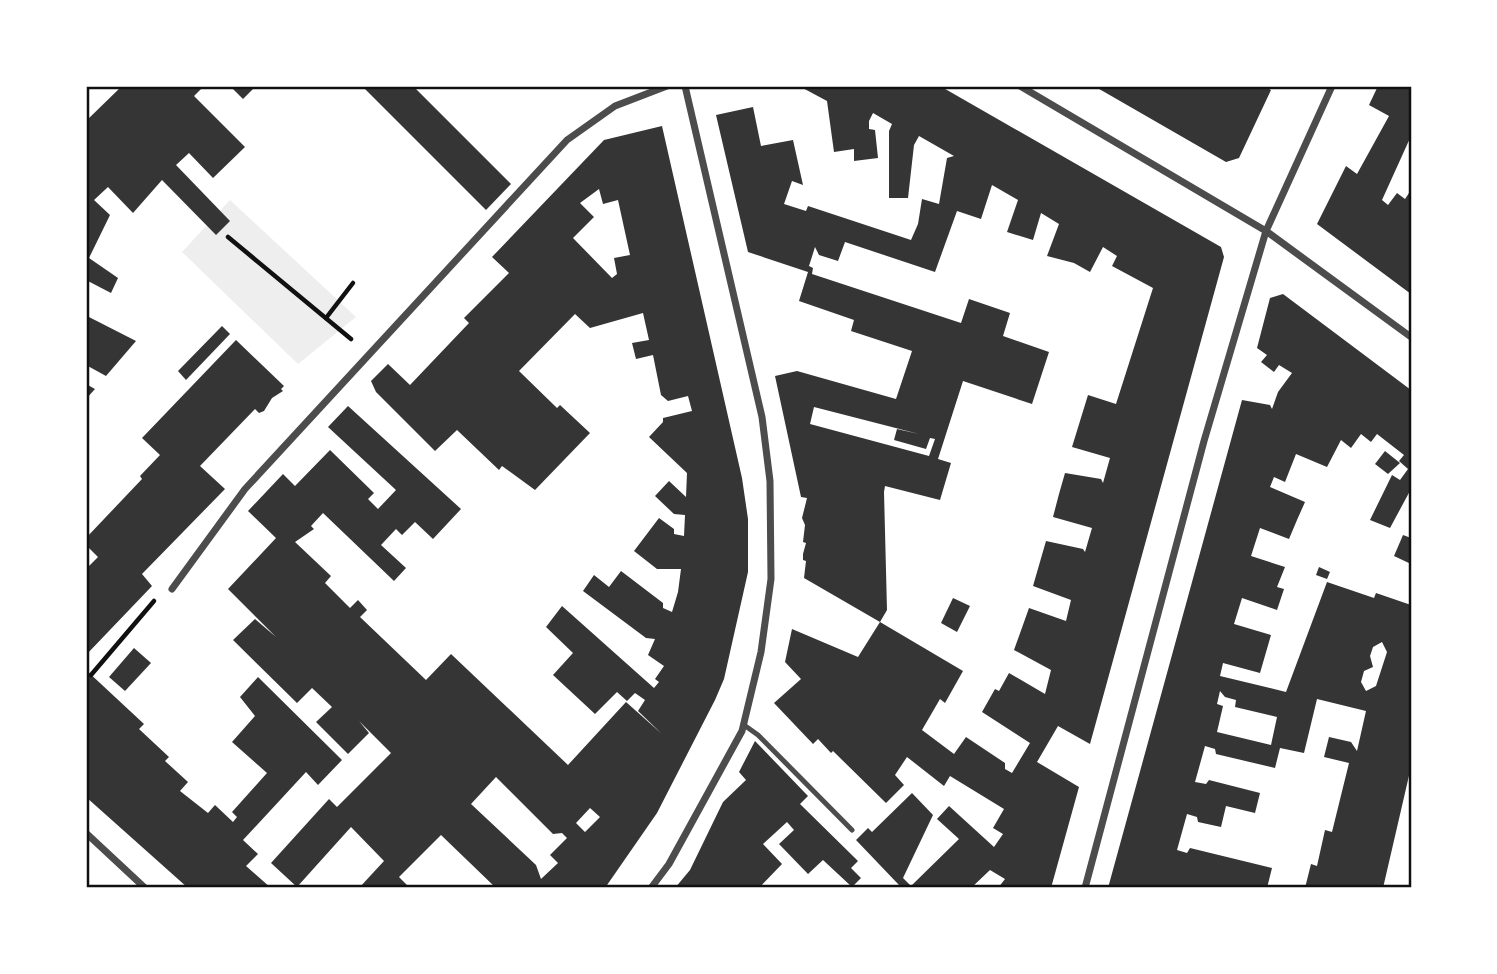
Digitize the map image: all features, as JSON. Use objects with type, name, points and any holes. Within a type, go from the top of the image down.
[{"type":"street","points":[[172,589],[246,489],[567,139],[615,106],[667,86]]},
{"type":"street","points":[[651,888],[669,864],[744,725],[761,652],[771,579],[770,481],[762,417],[685,86]]},
{"type":"street","points":[[1020,86],[1266,231],[1411,338]]},
{"type":"street","points":[[1085,888],[1204,441],[1266,231],[1332,86]]},
{"type":"street","points":[[86,834],[145,888]]},
{"type":"lane","points":[[744,725],[758,735],[852,830]]},
{"type":"path","points":[[228,237],[371,355]]},
{"type":"path","points":[[326,318],[353,283]]},
{"type":"path","points":[[91,675],[160,594]]},
{"type":"shaded area","points":[[230,200],[356,317],[298,364],[182,252]]},
{"type":"building","points":[[122,86],[204,86],[194,96],[245,147],[213,178],[189,153],[176,165],[230,221],[216,235],[162,180],[133,213],[108,187],[94,200],[110,215],[89,258],[118,278],[111,293],[86,280],[86,121]]},
{"type":"building","points":[[230,86],[256,86],[243,99]]},
{"type":"building","points":[[362,86],[413,86],[511,184],[486,210]]},
{"type":"building","points":[[799,86],[940,86],[1221,247],[1224,257],[1090,744],[1058,726],[1037,762],[1079,787],[1051,888],[998,888],[1005,879],[990,870],[971,888],[898,888],[899,885],[856,840],[868,828],[872,832],[912,793],[933,815],[903,878],[911,886],[959,839],[937,819],[949,806],[994,847],[1003,834],[993,828],[1004,809],[950,776],[944,786],[907,757],[895,775],[904,785],[886,803],[833,751],[831,753],[818,739],[813,744],[774,703],[801,679],[785,662],[792,629],[858,657],[880,622],[804,578],[806,561],[803,560],[803,554],[806,543],[803,542],[805,525],[802,518],[807,498],[801,497],[775,376],[797,371],[896,399],[912,351],[851,331],[854,320],[799,301],[808,272],[748,252],[716,115],[753,107],[761,146],[793,140],[803,185],[792,181],[784,204],[806,211],[808,206],[911,240],[918,224],[922,199],[939,204],[947,158],[954,156],[919,136],[914,145],[908,198],[889,198],[889,131],[892,124],[873,113],[869,129],[875,130],[878,158],[854,161],[854,149],[834,152],[827,101]],"holes":[[[992,185],[1018,200],[1007,232],[1033,240],[1041,213],[1059,224],[1047,256],[1074,263],[1090,272],[1103,247],[1117,256],[1112,266],[1153,288],[1116,404],[1088,395],[1072,447],[1110,458],[1103,483],[1101,479],[1065,473],[1053,517],[1092,528],[1085,552],[1083,549],[1046,541],[1033,586],[1071,600],[1066,621],[1029,608],[1014,650],[1051,670],[1045,694],[1009,673],[999,691],[995,689],[982,712],[1030,743],[1012,773],[1005,769],[1005,763],[966,737],[954,754],[922,730],[940,699],[945,703],[963,671],[880,622],[887,610],[885,486],[940,500],[951,463],[938,459],[963,381],[1032,404],[1049,352],[1003,336],[1010,313],[969,299],[961,323],[812,274],[813,268],[809,266],[815,247],[819,255],[838,261],[845,242],[935,272],[957,211],[981,219]],[[814,407],[919,434],[897,429],[894,440],[926,449],[930,438],[935,439],[929,456],[810,424]]]},
{"type":"building","points":[[1094,86],[1214,86],[1220,89],[1221,86],[1264,86],[1271,90],[1239,158],[1226,162]]},
{"type":"building","points":[[1378,86],[1411,86],[1411,136],[1382,200],[1388,205],[1397,193],[1405,199],[1411,190],[1411,294],[1317,224],[1346,166],[1357,174],[1389,116],[1369,105]]},
{"type":"building","points":[[662,126],[742,478],[748,519],[748,572],[724,679],[657,813],[605,888],[496,888],[441,835],[399,877],[410,888],[359,888],[384,861],[351,827],[297,887],[271,863],[329,799],[337,807],[391,753],[359,721],[369,733],[348,754],[316,722],[332,707],[312,688],[297,703],[233,640],[255,619],[276,637],[228,589],[276,538],[248,511],[283,474],[295,486],[330,450],[374,493],[368,499],[378,509],[396,490],[328,427],[348,406],[461,509],[433,539],[415,522],[402,535],[396,529],[381,545],[406,568],[394,581],[323,513],[311,526],[314,529],[295,542],[331,576],[325,583],[350,608],[358,600],[367,610],[360,617],[426,680],[451,654],[568,765],[626,702],[662,734],[638,711],[645,700],[635,693],[627,701],[617,692],[595,714],[553,675],[573,653],[546,627],[562,606],[654,688],[659,682],[655,679],[664,666],[648,655],[655,639],[646,638],[583,591],[594,575],[609,587],[621,571],[663,603],[663,608],[672,612],[678,592],[681,569],[657,569],[634,551],[659,518],[674,529],[674,534],[684,536],[685,515],[674,514],[655,496],[669,481],[686,497],[687,473],[649,437],[663,422],[663,418],[692,411],[688,396],[668,401],[661,395],[653,355],[636,359],[632,343],[649,340],[643,313],[590,328],[575,314],[519,371],[557,408],[560,405],[590,433],[535,490],[502,466],[499,470],[457,430],[435,451],[376,392],[371,381],[388,364],[410,385],[469,323],[464,318],[509,273],[492,257],[604,140]],"holes":[[[599,189],[603,204],[618,200],[630,255],[614,258],[617,274],[612,278],[573,238],[594,217],[580,203]],[[496,777],[553,834],[562,833],[567,838],[550,855],[558,863],[541,879],[536,865],[471,804]],[[590,808],[600,817],[585,832],[576,823]]]},
{"type":"building","points":[[1283,294],[1411,390],[1411,489],[1390,528],[1370,520],[1392,475],[1400,480],[1408,469],[1399,461],[1404,455],[1377,434],[1371,442],[1361,434],[1351,448],[1341,440],[1327,467],[1296,454],[1285,482],[1274,477],[1270,487],[1305,502],[1289,539],[1260,528],[1251,556],[1285,567],[1277,587],[1284,589],[1277,610],[1242,598],[1234,624],[1271,635],[1260,673],[1223,663],[1220,676],[1286,692],[1327,582],[1374,598],[1376,593],[1411,605],[1411,767],[1383,888],[1305,888],[1311,864],[1317,866],[1325,830],[1332,832],[1349,763],[1324,757],[1329,737],[1351,742],[1357,751],[1366,711],[1317,699],[1304,753],[1280,748],[1275,768],[1216,754],[1215,749],[1205,746],[1195,782],[1206,784],[1209,780],[1260,793],[1255,813],[1226,806],[1221,827],[1198,822],[1197,817],[1187,814],[1177,850],[1187,853],[1190,848],[1272,868],[1267,888],[1108,888],[1242,400],[1270,405],[1272,409],[1278,392],[1292,373],[1279,365],[1274,372],[1261,362],[1267,355],[1257,348],[1270,298]],"holes":[[[1382,642],[1387,652],[1376,686],[1366,691],[1361,682],[1364,671],[1373,667],[1370,656],[1373,647]],[[1220,691],[1225,697],[1236,700],[1235,707],[1277,717],[1271,745],[1217,732],[1223,706],[1217,704]]]},
{"type":"building","points":[[87,316],[136,341],[106,376],[86,365]]},
{"type":"building","points":[[222,326],[230,334],[186,380],[178,371]]},
{"type":"building","points":[[236,340],[284,386],[281,389],[283,391],[272,398],[264,411],[259,413],[255,409],[200,466],[225,489],[142,574],[152,586],[86,655],[86,569],[98,557],[86,545],[86,538],[142,479],[140,476],[160,455],[142,438]]},
{"type":"building","points":[[86,384],[95,389],[86,399]]},
{"type":"building","points":[[1385,451],[1400,463],[1388,474],[1375,464]]},
{"type":"building","points":[[1403,535],[1411,538],[1411,564],[1394,556]]},
{"type":"building","points":[[1319,567],[1330,572],[1327,579],[1316,575]]},
{"type":"building","points":[[953,598],[970,606],[957,632],[941,623]]},
{"type":"building","points":[[134,648],[151,663],[125,691],[109,677]]},
{"type":"building","points":[[86,670],[144,724],[139,729],[169,757],[165,761],[188,782],[180,791],[208,813],[215,805],[233,822],[237,817],[232,812],[267,773],[232,742],[255,716],[240,697],[258,677],[342,760],[318,785],[306,772],[243,840],[258,854],[246,866],[271,888],[188,888],[86,797]]},
{"type":"building","points":[[755,741],[808,796],[800,804],[858,861],[851,868],[861,878],[852,887],[823,860],[808,874],[779,844],[794,830],[787,822],[763,844],[782,864],[759,888],[675,888],[690,870],[723,802],[746,780],[739,772]]}]
